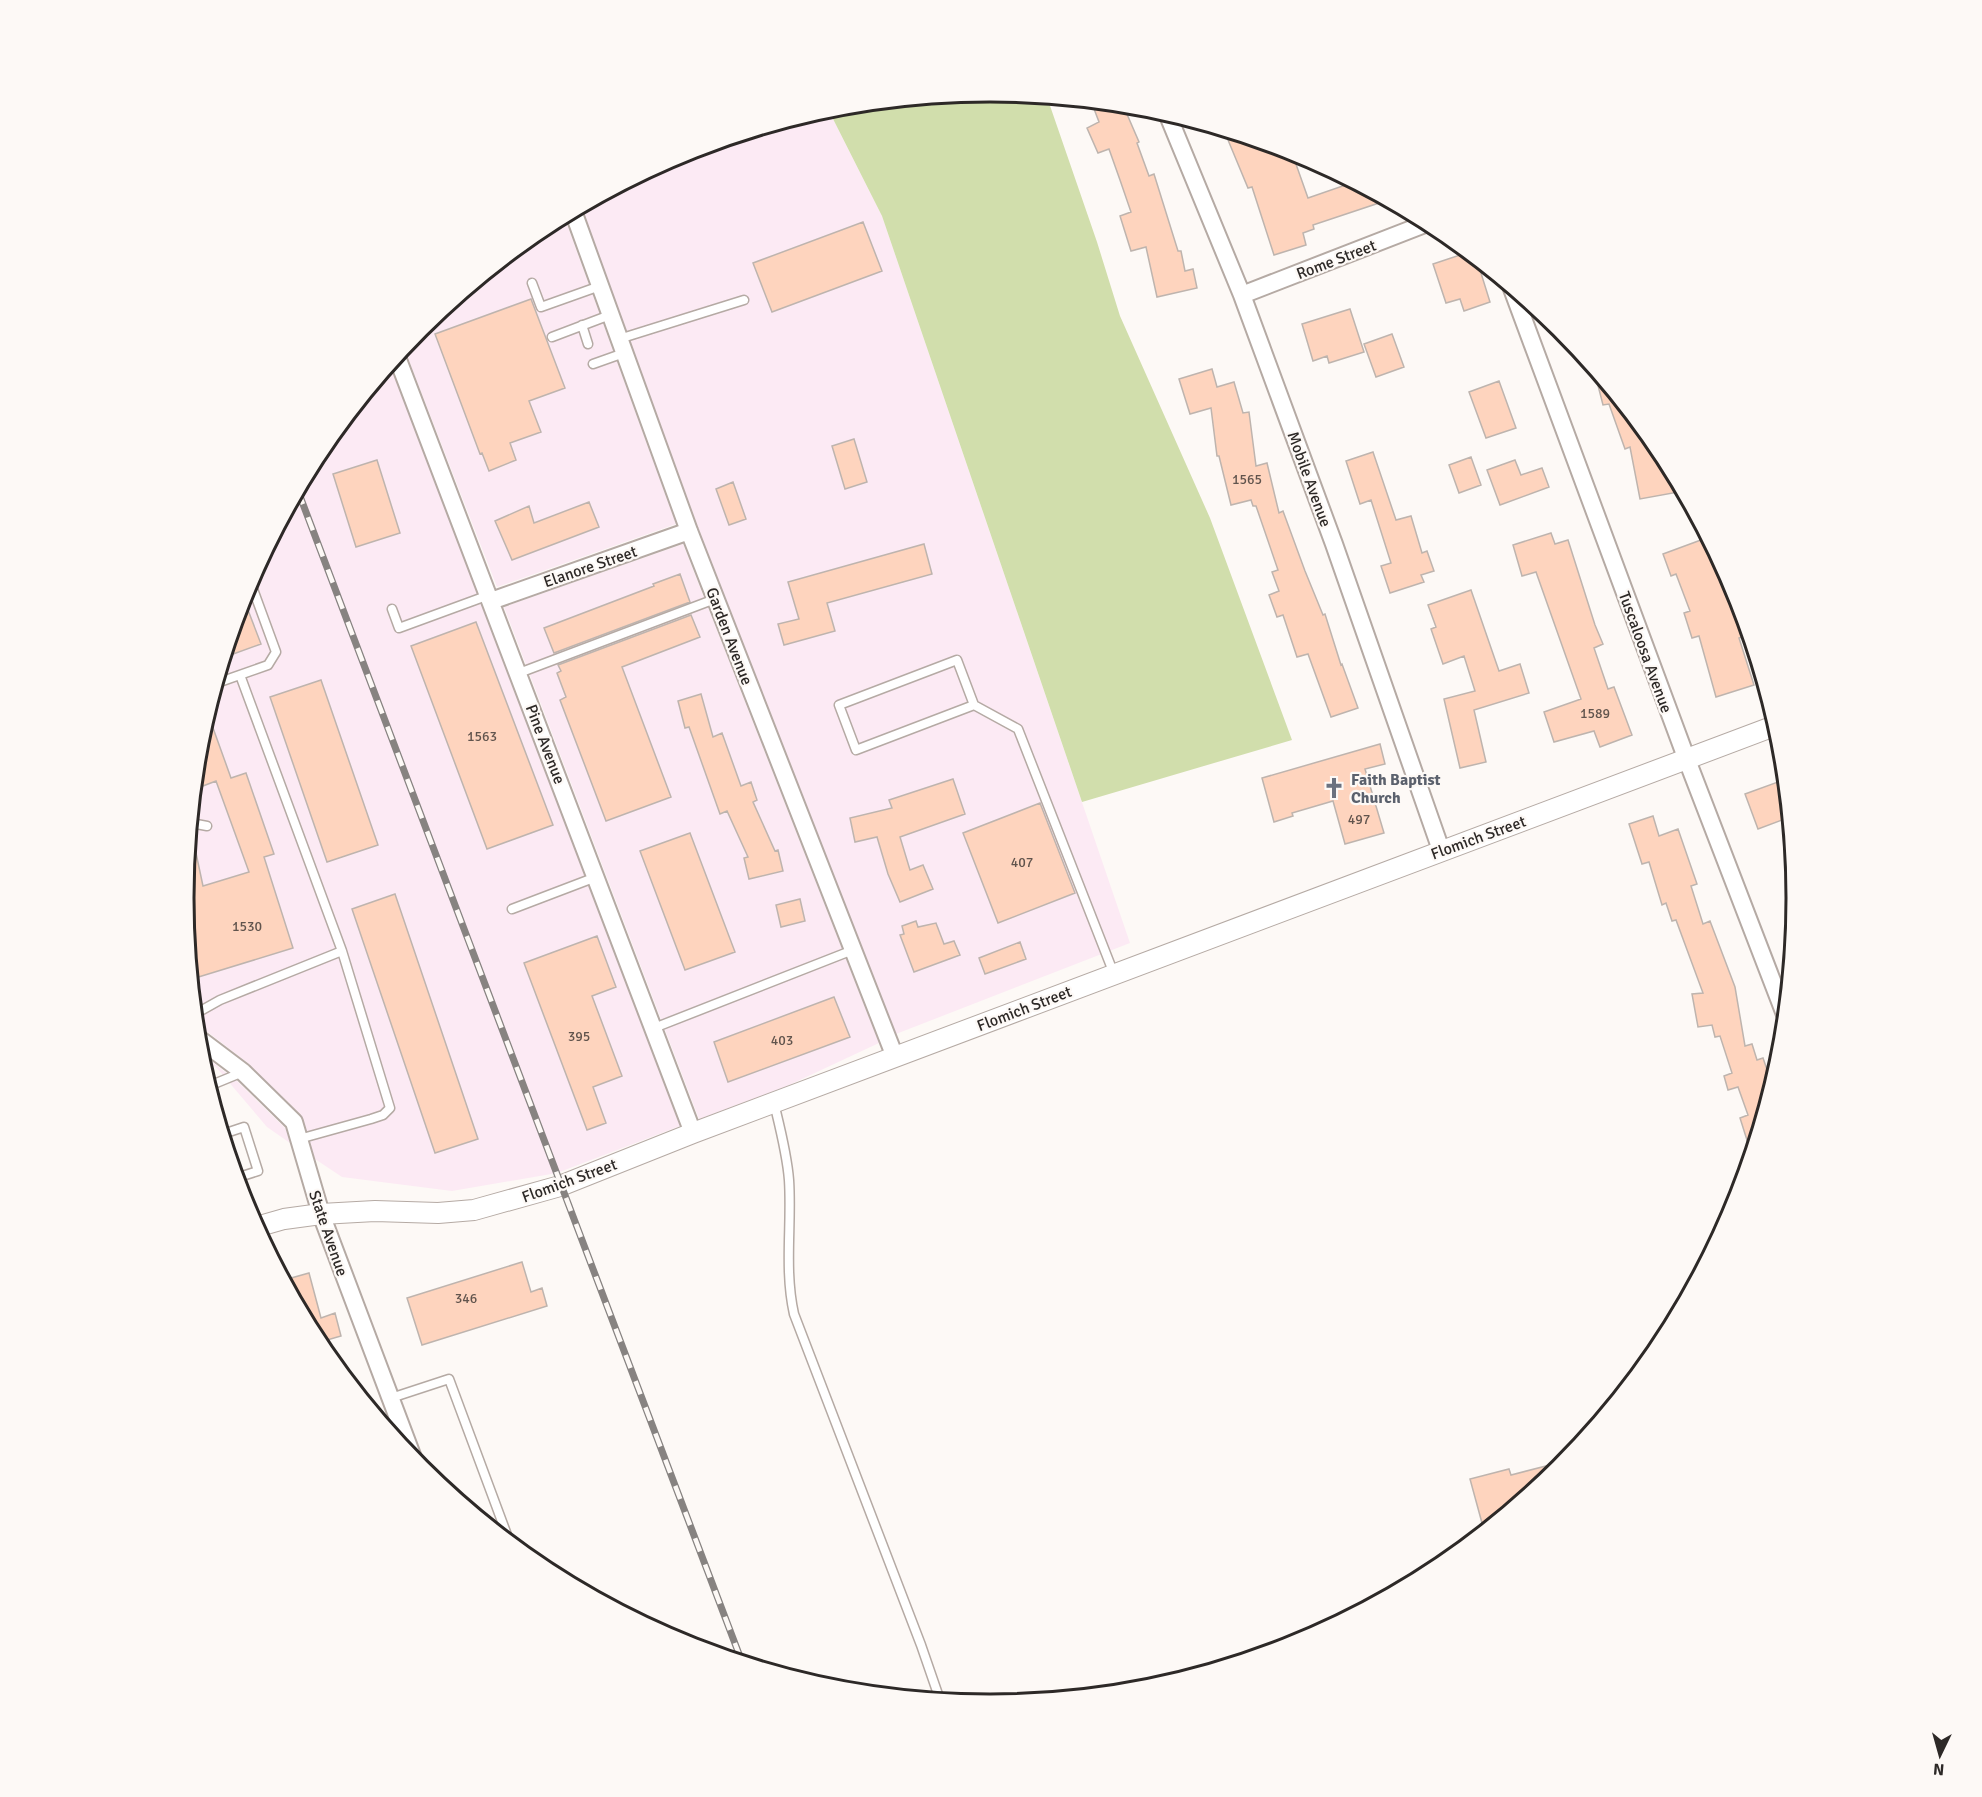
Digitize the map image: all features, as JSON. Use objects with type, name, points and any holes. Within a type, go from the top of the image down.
[{"type":"street","name":"Mobile Avenue","points":[[1171,123],[1242,295],[1330,533],[1441,850]]},
{"type":"street","name":"Garden Avenue","points":[[576,219],[689,531],[895,1057]]},
{"type":"street","name":"Rome Street","points":[[1242,295],[1418,227]]},
{"type":"street","name":"Tuscaloosa Avenue","points":[[1516,300],[1687,760],[1781,1003]]},
{"type":"street","name":"Pine Avenue","points":[[400,365],[693,1133]]},
{"type":"street","name":"Elanore Street","points":[[490,598],[689,531]]},
{"type":"street","name":"Flomich Street","points":[[265,1224],[284,1219],[321,1214],[375,1211],[438,1213],[474,1210],[560,1186],[774,1102],[1769,729]]},
{"type":"street","name":"State Avenue","points":[[209,1046],[243,1072],[294,1122],[321,1214],[407,1440]]},
{"type":"lane","points":[[532,283],[541,307],[600,285]]},
{"type":"lane","points":[[593,364],[621,346],[744,300]]},
{"type":"lane","points":[[552,337],[610,315]]},
{"type":"lane","points":[[582,325],[588,344]]},
{"type":"lane","points":[[226,680],[268,664],[276,652],[255,594]]},
{"type":"lane","points":[[392,609],[399,628],[490,598]]},
{"type":"lane","points":[[519,673],[715,599]]},
{"type":"lane","points":[[974,705],[856,750],[839,705],[957,660],[974,705],[1018,729],[1114,974]]},
{"type":"lane","points":[[240,675],[342,951],[390,1108],[371,1119],[299,1139]]},
{"type":"lane","points":[[198,824],[207,826]]},
{"type":"lane","points":[[512,909],[596,877]]},
{"type":"lane","points":[[654,1028],[852,950]]},
{"type":"lane","points":[[202,1010],[220,1000],[342,951]]},
{"type":"lane","points":[[217,1083],[243,1072]]},
{"type":"lane","points":[[774,1102],[789,1181],[788,1267],[789,1292],[794,1314],[938,1693]]},
{"type":"lane","points":[[230,1132],[244,1127],[258,1171],[245,1175]]},
{"type":"lane","points":[[391,1398],[449,1379],[505,1529]]},
{"type":"shaded area","points":[[832,118],[882,216],[1130,943],[896,1034],[698,527],[584,215],[639,184],[686,163],[735,144]]},
{"type":"shaded area","points":[[567,225],[676,524],[497,587],[407,357],[466,300],[506,267]]},
{"type":"shaded area","points":[[393,372],[680,1126],[557,1173],[452,1191],[342,1177],[315,1159],[300,1114],[249,1064],[206,1031],[201,1002],[194,898],[201,795],[210,743],[237,642],[255,594],[277,546],[301,500],[329,456]]},
{"type":"shaded area","points":[[683,544],[879,1043],[787,1086],[699,1119],[504,607]]},
{"type":"shaded area","points":[[212,1062],[237,1081],[286,1129],[290,1143],[267,1127]]},
{"type":"green space","points":[[991,102],[1050,105],[1120,316],[1210,518],[1292,740],[1082,802],[882,216],[832,118],[939,104]]},
{"type":"building","points":[[1094,109],[1127,114],[1139,142],[1137,143],[1149,176],[1154,174],[1178,251],[1181,251],[1185,271],[1193,269],[1197,288],[1157,297],[1146,247],[1131,251],[1120,216],[1131,212],[1109,149],[1098,153],[1087,128],[1099,122]]},
{"type":"building","points":[[1228,140],[1247,144],[1296,163],[1308,198],[1345,185],[1378,203],[1313,225],[1314,229],[1303,233],[1306,245],[1274,255],[1252,187],[1248,188]]},
{"type":"building","points":[[863,222],[882,271],[772,312],[753,263]]},
{"type":"building","points":[[1460,255],[1480,270],[1490,302],[1464,311],[1460,299],[1446,303],[1433,264]]},
{"type":"building","points":[[531,299],[565,388],[529,401],[541,432],[510,443],[516,460],[489,471],[482,453],[480,454],[435,334]]},
{"type":"building","points":[[1350,309],[1364,352],[1329,363],[1327,356],[1313,361],[1302,324]]},
{"type":"building","points":[[1392,334],[1404,367],[1376,377],[1364,344]]},
{"type":"building","points":[[1212,369],[1217,387],[1234,382],[1243,413],[1249,412],[1256,466],[1267,463],[1279,513],[1283,511],[1305,571],[1323,615],[1325,614],[1358,708],[1331,717],[1308,654],[1297,657],[1283,615],[1277,617],[1269,595],[1279,591],[1272,572],[1278,570],[1256,506],[1253,506],[1251,500],[1231,505],[1219,456],[1217,456],[1211,408],[1190,414],[1179,379]]},
{"type":"building","points":[[1499,381],[1516,428],[1486,438],[1469,392]]},
{"type":"building","points":[[1597,382],[1623,414],[1676,492],[1640,499],[1630,447],[1625,449],[1609,404],[1603,405]]},
{"type":"building","points":[[854,439],[867,482],[845,489],[832,446]]},
{"type":"building","points":[[1373,452],[1396,520],[1411,516],[1422,553],[1427,551],[1434,571],[1421,575],[1424,582],[1390,593],[1381,566],[1391,563],[1371,500],[1360,504],[1346,461]]},
{"type":"building","points":[[1471,457],[1481,485],[1459,493],[1449,465]]},
{"type":"building","points":[[377,460],[400,533],[356,547],[333,474]]},
{"type":"building","points":[[1515,460],[1521,475],[1542,468],[1549,487],[1500,505],[1487,470]]},
{"type":"building","points":[[733,482],[746,519],[729,525],[716,489]]},
{"type":"building","points":[[589,502],[599,527],[512,560],[495,521],[529,506],[534,523]]},
{"type":"building","points":[[1551,533],[1555,544],[1568,540],[1603,644],[1594,648],[1608,689],[1614,687],[1632,735],[1600,747],[1594,731],[1554,742],[1544,712],[1581,699],[1536,572],[1522,576],[1513,545]]},
{"type":"building","points":[[1702,540],[1727,594],[1743,637],[1739,638],[1754,685],[1716,697],[1699,636],[1692,638],[1684,613],[1690,611],[1676,574],[1671,576],[1663,554]]},
{"type":"building","points":[[924,544],[932,574],[827,603],[835,631],[784,645],[778,624],[799,619],[788,582]]},
{"type":"building","points":[[680,574],[690,602],[554,653],[544,628]]},
{"type":"building","points":[[1471,590],[1499,671],[1520,664],[1529,693],[1474,710],[1486,762],[1460,768],[1444,699],[1475,691],[1464,656],[1443,664],[1431,629],[1436,627],[1428,605]]},
{"type":"building","points":[[248,611],[261,644],[233,654]]},
{"type":"building","points":[[691,615],[700,637],[622,667],[671,797],[606,821],[560,700],[566,697],[557,673],[561,671],[558,665]]},
{"type":"building","points":[[476,622],[553,825],[487,849],[411,646]]},
{"type":"building","points":[[321,680],[378,845],[327,862],[270,697]]},
{"type":"building","points":[[701,694],[713,737],[722,733],[741,786],[751,782],[757,800],[753,802],[775,851],[778,850],[783,871],[749,879],[744,858],[748,857],[727,811],[720,814],[689,727],[685,728],[678,701]]},
{"type":"building","points":[[213,729],[231,778],[246,773],[274,854],[264,857],[293,948],[199,977],[194,898],[196,852],[203,886],[249,872],[216,781],[203,786]]},
{"type":"building","points":[[1380,744],[1385,764],[1365,769],[1384,833],[1345,844],[1333,801],[1292,813],[1293,816],[1274,822],[1262,778]]},
{"type":"building","points":[[953,779],[965,814],[900,837],[910,870],[923,865],[933,889],[900,902],[888,874],[877,837],[855,842],[850,818],[892,808],[889,800]]},
{"type":"building","points":[[1779,782],[1783,819],[1758,829],[1745,794]]},
{"type":"building","points":[[1040,803],[1075,893],[998,923],[963,833]]},
{"type":"building","points":[[1653,816],[1659,836],[1678,829],[1697,884],[1691,886],[1703,924],[1710,921],[1735,987],[1745,1046],[1752,1044],[1757,1060],[1763,1058],[1768,1072],[1748,1144],[1740,1118],[1748,1115],[1738,1087],[1728,1090],[1724,1076],[1732,1073],[1720,1036],[1715,1037],[1712,1025],[1698,1027],[1692,994],[1703,993],[1676,920],[1672,921],[1666,903],[1662,905],[1649,862],[1642,864],[1629,824]]},
{"type":"building","points":[[690,833],[735,952],[685,970],[640,851]]},
{"type":"building","points":[[395,894],[478,1139],[435,1153],[352,909]]},
{"type":"building","points":[[800,899],[805,921],[781,927],[776,905]]},
{"type":"building","points":[[916,921],[918,927],[936,923],[944,944],[954,941],[960,955],[914,972],[900,935],[904,934],[902,926]]},
{"type":"building","points":[[597,936],[616,987],[592,996],[622,1076],[593,1087],[606,1123],[587,1130],[524,963]]},
{"type":"building","points":[[1020,942],[1026,959],[985,974],[979,958]]},
{"type":"building","points":[[834,997],[850,1037],[728,1082],[714,1042]]},
{"type":"building","points":[[522,1262],[531,1292],[542,1288],[547,1306],[422,1345],[407,1298]]},
{"type":"building","points":[[309,1273],[321,1318],[335,1313],[341,1336],[328,1340],[291,1278]]},
{"type":"building","points":[[1551,1465],[1516,1497],[1482,1523],[1470,1479],[1509,1469],[1511,1475]]},
{"type":"railway","points":[[301,500],[739,1654]]},
{"type":"place","name":"Faith Baptist Church","points":[[1334,788]]}]
